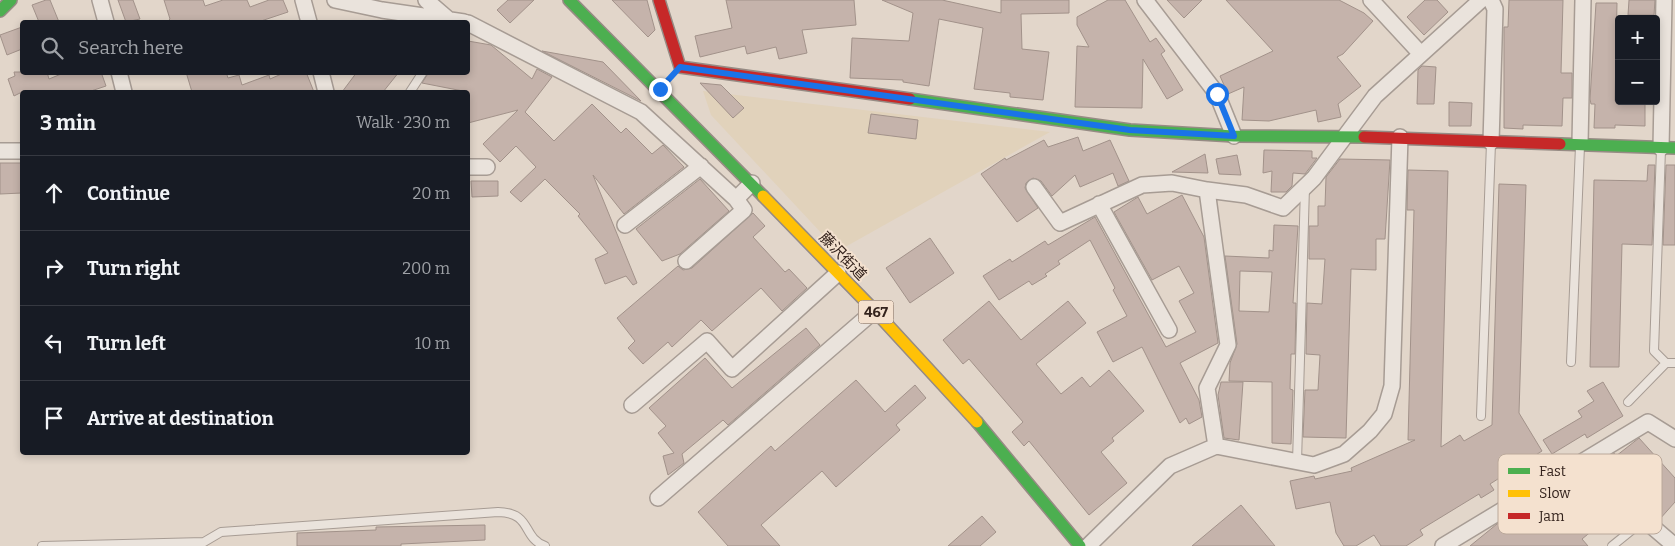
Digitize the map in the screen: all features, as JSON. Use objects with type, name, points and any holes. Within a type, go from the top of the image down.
[{"type":"main road","points":[[0,10],[11,0]]},
{"type":"main road","name":"藤沢街道","points":[[569,0],[665,84],[752,183],[952,395],[1080,546]]},
{"type":"main road","points":[[660,0],[680,67]]},
{"type":"main road","points":[[665,84],[680,67]]},
{"type":"main road","points":[[680,67],[1130,130],[1234,136],[1345,136],[1491,142],[1580,143],[1668,148]]},
{"type":"street","points":[[100,0],[105,20]]},
{"type":"street","points":[[303,0],[308,20]]},
{"type":"street","points":[[335,0],[387,16],[453,20]]},
{"type":"street","points":[[426,0],[448,19]]},
{"type":"street","points":[[1145,0],[1217,94],[1234,136]]},
{"type":"street","points":[[1371,0],[1420,53]]},
{"type":"street","points":[[1491,0],[1495,9],[1491,142]]},
{"type":"street","points":[[1580,143],[1583,0]]},
{"type":"street","points":[[1664,0],[1668,148]]},
{"type":"street","points":[[1034,188],[1060,223],[1142,186],[1172,183],[1246,195],[1283,208],[1314,178],[1375,96],[1474,2]]},
{"type":"street","points":[[470,24],[641,112],[736,199],[744,210],[686,261]]},
{"type":"street","points":[[120,75],[124,90]]},
{"type":"street","points":[[322,75],[326,90]]},
{"type":"street","points":[[1088,546],[1170,466],[1216,446],[1314,466],[1344,454],[1370,431],[1384,414],[1392,386],[1400,138]]},
{"type":"street","points":[[0,151],[20,151]]},
{"type":"street","points":[[625,224],[701,166]]},
{"type":"street","points":[[470,167],[487,167]]},
{"type":"street","points":[[736,199],[752,183]]},
{"type":"street","points":[[1207,190],[1228,345],[1207,388],[1216,446]]},
{"type":"street","points":[[1099,204],[1169,330]]},
{"type":"street","points":[[632,405],[707,341],[732,369],[838,272]]},
{"type":"street","points":[[658,498],[874,311]]},
{"type":"street","points":[[1596,454],[1648,422],[1675,439]]},
{"type":"street","points":[[1443,546],[1498,513]]},
{"type":"street","points":[[1660,534],[1675,546]]},
{"type":"lane","points":[[411,90],[421,75]]},
{"type":"lane","points":[[1481,416],[1491,142]]},
{"type":"lane","points":[[1571,362],[1580,143]]},
{"type":"lane","points":[[1628,402],[1671,363],[1654,351],[1668,148]]},
{"type":"lane","points":[[1297,462],[1305,187]]},
{"type":"lane","points":[[42,546],[204,542],[221,532],[498,512],[510,512],[521,518],[534,540],[545,546]]},
{"type":"lane","points":[[1612,546],[1627,534]]},
{"type":"shaded area","points":[[703,91],[1050,132],[838,251],[711,115]]},
{"type":"building","points":[[50,0],[58,20],[38,20],[32,5]]},
{"type":"building","points":[[118,0],[133,0],[140,19],[125,20]]},
{"type":"building","points":[[164,0],[203,0],[205,6],[223,0],[247,0],[250,7],[269,0],[283,0],[288,12],[264,20],[170,19]]},
{"type":"building","points":[[508,0],[534,0],[510,23],[497,10]]},
{"type":"building","points":[[612,0],[647,0],[655,30],[648,37]]},
{"type":"building","points":[[726,0],[854,0],[856,25],[802,30],[807,53],[779,59],[776,47],[747,54],[745,46],[700,57],[695,36],[732,28]]},
{"type":"building","points":[[882,0],[942,0],[1001,13],[1001,0],[1069,0],[1069,13],[1021,14],[1022,49],[1049,52],[1043,100],[1010,97],[1010,93],[974,89],[983,28],[939,19],[929,86],[903,82],[903,80],[850,78],[852,38],[909,41],[913,13]]},
{"type":"building","points":[[1108,0],[1125,0],[1150,42],[1156,38],[1165,51],[1161,54],[1183,90],[1167,99],[1143,59],[1142,108],[1075,107],[1077,46],[1089,47],[1077,25],[1077,17]]},
{"type":"building","points":[[1167,0],[1202,0],[1184,18]]},
{"type":"building","points":[[1226,0],[1339,0],[1364,13],[1373,21],[1343,54],[1337,57],[1361,86],[1338,104],[1341,117],[1318,122],[1316,110],[1269,121],[1242,120],[1244,87],[1228,94],[1220,76],[1273,51]]},
{"type":"building","points":[[1425,0],[1437,0],[1448,12],[1424,35],[1407,17]]},
{"type":"building","points":[[1509,0],[1563,0],[1561,73],[1572,73],[1572,98],[1563,98],[1562,126],[1523,125],[1523,129],[1504,128],[1504,27],[1508,27]]},
{"type":"building","points":[[1629,0],[1655,0],[1654,15],[1628,15]]},
{"type":"building","points":[[1596,3],[1617,3],[1617,15],[1615,15],[1615,105],[1645,105],[1645,126],[1615,125],[1615,128],[1594,128],[1595,104],[1591,104]]},
{"type":"building","points":[[20,28],[20,50],[7,55],[0,35]]},
{"type":"building","points":[[470,41],[491,45],[532,79],[537,69],[552,77],[525,112],[554,141],[592,104],[621,133],[626,128],[652,154],[663,145],[684,167],[624,214],[593,175],[637,283],[633,285],[626,276],[605,284],[595,259],[608,253],[578,216],[580,214],[545,179],[521,202],[510,192],[536,167],[516,146],[500,162],[483,144],[518,110],[470,122],[470,90],[458,90],[422,83],[427,75],[470,75]]},
{"type":"building","points":[[542,51],[603,62],[641,101]]},
{"type":"building","points":[[1422,66],[1436,67],[1434,104],[1417,104],[1418,70]]},
{"type":"building","points":[[14,72],[20,72],[20,75],[48,75],[49,79],[59,75],[102,75],[106,86],[94,90],[20,90],[20,93],[14,96],[8,79],[15,76]]},
{"type":"building","points":[[187,75],[227,75],[228,78],[239,75],[242,85],[269,75],[270,79],[279,75],[307,75],[313,90],[191,90]]},
{"type":"building","points":[[355,75],[397,75],[385,90],[344,90]]},
{"type":"building","points":[[700,83],[721,85],[744,108],[733,118]]},
{"type":"building","points":[[1449,102],[1472,103],[1471,126],[1449,126]]},
{"type":"building","points":[[871,114],[918,120],[916,139],[868,133]]},
{"type":"building","points":[[1078,137],[1083,151],[1110,140],[1129,181],[1118,186],[1113,173],[1080,187],[1075,175],[1052,196],[1041,181],[1033,178],[1026,183],[1025,188],[1038,208],[1017,222],[981,174],[1005,158],[1006,160],[1044,140],[1048,147]]},
{"type":"building","points":[[1264,150],[1312,151],[1312,158],[1317,158],[1305,174],[1293,173],[1292,186],[1286,192],[1271,192],[1272,171],[1263,173]]},
{"type":"building","points":[[1205,154],[1208,173],[1172,172]]},
{"type":"building","points":[[1237,155],[1241,175],[1219,174],[1216,159]]},
{"type":"building","points":[[1340,159],[1390,160],[1385,239],[1376,239],[1376,270],[1351,269],[1346,438],[1303,437],[1305,390],[1318,390],[1320,355],[1306,354],[1307,303],[1322,304],[1325,259],[1309,259],[1309,226],[1318,226],[1318,206],[1325,206],[1326,177]]},
{"type":"building","points":[[0,163],[20,163],[20,193],[0,194]]},
{"type":"building","points":[[1648,165],[1655,165],[1652,245],[1622,244],[1619,367],[1590,367],[1594,180],[1647,181]]},
{"type":"building","points":[[1666,165],[1675,165],[1675,245],[1663,245]]},
{"type":"building","points":[[1408,170],[1448,171],[1441,447],[1460,435],[1464,441],[1492,425],[1499,184],[1526,185],[1519,413],[1542,451],[1537,454],[1498,454],[1498,479],[1490,484],[1494,490],[1481,498],[1479,494],[1420,530],[1423,535],[1406,546],[1381,546],[1374,535],[1356,546],[1344,546],[1336,533],[1330,502],[1296,509],[1290,481],[1314,476],[1315,479],[1352,471],[1351,468],[1415,440],[1408,440],[1414,210],[1407,210]]},
{"type":"building","points":[[700,179],[729,211],[680,254],[662,261],[636,229]]},
{"type":"building","points":[[471,181],[498,181],[498,196],[472,197]]},
{"type":"building","points":[[1182,195],[1204,237],[1218,343],[1180,363],[1199,400],[1202,417],[1189,424],[1186,418],[1180,423],[1142,347],[1113,362],[1097,332],[1127,316],[1090,240],[1058,261],[1060,264],[1045,274],[1047,276],[1032,285],[1029,281],[999,300],[983,276],[1010,259],[1012,262],[1045,241],[1048,245],[1095,217],[1166,347],[1196,332],[1179,301],[1194,293],[1179,266],[1152,280],[1114,212],[1138,197],[1147,214]]},
{"type":"building","points":[[753,213],[765,226],[753,237],[785,272],[789,269],[807,288],[782,311],[761,288],[712,331],[701,320],[672,347],[668,342],[643,364],[628,348],[635,341],[617,318],[678,266],[683,270],[692,268]]},
{"type":"building","points":[[1274,225],[1298,226],[1293,303],[1296,303],[1295,354],[1291,354],[1290,389],[1293,390],[1291,444],[1272,443],[1272,382],[1229,381],[1230,363],[1237,344],[1225,256],[1269,258],[1269,250],[1273,251]],"holes":[[[1240,271],[1272,272],[1269,312],[1239,311]]]},
{"type":"building","points":[[930,238],[954,273],[910,303],[886,268]]},
{"type":"building","points":[[989,301],[1021,340],[1068,301],[1086,323],[1036,364],[1061,394],[1082,377],[1090,387],[1109,370],[1144,411],[1112,438],[1114,441],[1101,452],[1127,483],[1089,515],[1029,441],[1024,446],[1012,432],[1023,422],[969,359],[963,364],[943,340]]},
{"type":"building","points":[[806,328],[820,345],[728,425],[723,420],[682,454],[684,463],[668,475],[663,456],[674,453],[658,433],[666,426],[649,408],[705,358],[732,388]]},
{"type":"building","points":[[856,380],[885,412],[915,385],[926,398],[896,425],[900,430],[836,487],[822,471],[761,525],[780,546],[728,546],[698,512],[771,446],[775,451]]},
{"type":"building","points":[[1221,382],[1243,382],[1239,440],[1224,438],[1218,395]]},
{"type":"building","points":[[1603,382],[1623,416],[1587,438],[1585,434],[1552,454],[1543,440],[1582,417],[1578,411],[1594,401],[1587,391]]},
{"type":"building","points":[[1639,438],[1653,454],[1619,454]]},
{"type":"building","points":[[1662,464],[1675,478],[1675,502],[1662,517]]},
{"type":"building","points":[[1241,505],[1275,546],[1192,546]]},
{"type":"building","points":[[982,516],[996,532],[980,546],[948,546]]},
{"type":"building","points":[[1497,524],[1498,534],[1588,534],[1582,539],[1588,546],[1470,546]]},
{"type":"building","points":[[485,525],[485,540],[401,544],[401,546],[297,546],[297,533],[376,530],[376,527]]},
{"type":"traffic: fast","points":[[0,11],[11,0]]},
{"type":"traffic: fast","points":[[569,0],[763,196]]},
{"type":"traffic: fast","points":[[910,99],[1130,130],[1234,136],[1364,137]]},
{"type":"traffic: fast","points":[[1560,144],[1675,148]]},
{"type":"traffic: fast","points":[[977,422],[1080,546]]},
{"type":"traffic: slow","points":[[763,196],[873,309],[977,422]]},
{"type":"traffic: jam","points":[[659,0],[680,67]]},
{"type":"traffic: jam","points":[[680,67],[910,99]]},
{"type":"traffic: jam","points":[[1364,137],[1560,144]]},
{"type":"route","points":[[660,89],[680,67],[1130,130],[1234,136],[1217,94]]}]
